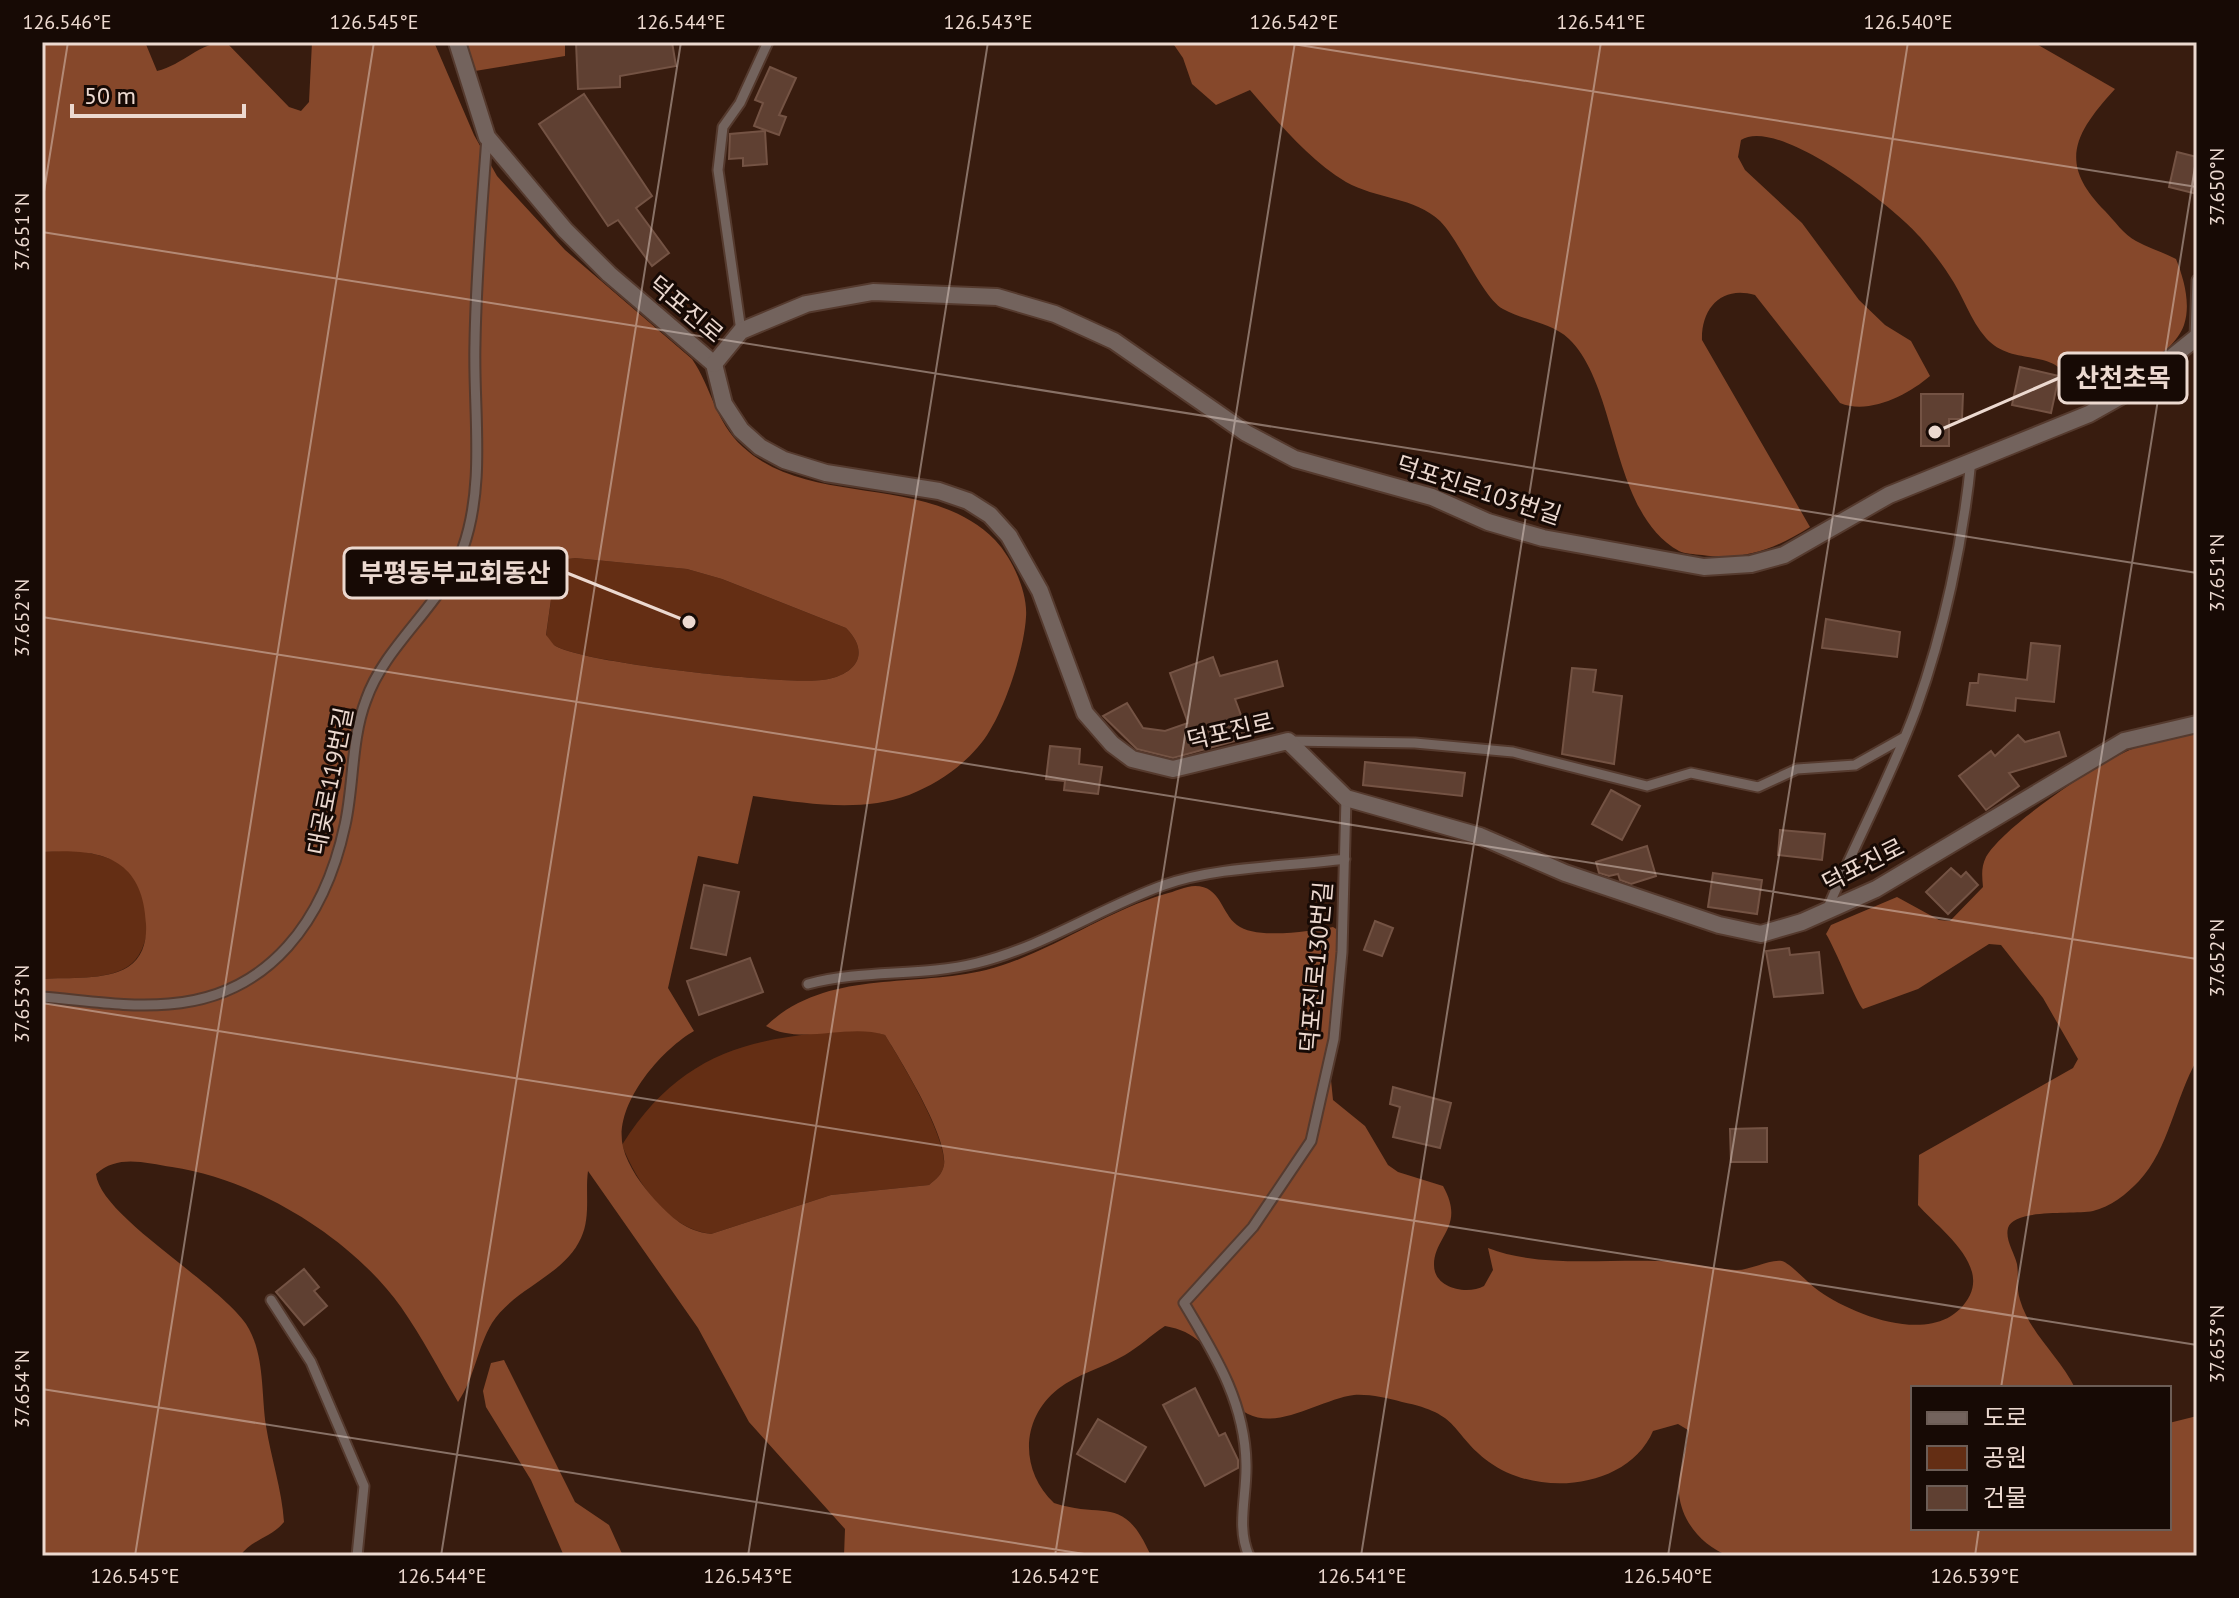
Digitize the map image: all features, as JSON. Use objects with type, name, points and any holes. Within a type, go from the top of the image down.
[{"type":"street","name":"덕포진로","points":[[457,42],[487,137],[565,230],[609,274],[714,364],[724,404],[741,430],[760,447],[784,460],[826,473],[939,491],[968,501],[990,515],[1009,536],[1040,591],[1085,713],[1112,744],[1132,759],[1173,769],[1288,741],[1346,798],[1480,836],[1565,873],[1719,925],[1761,934],[1802,922],[1876,889],[2093,756],[2148,733],[2197,724]]},
{"type":"street","name":"덕포진로103번길","points":[[714,364],[741,331],[806,304],[873,292],[997,297],[1055,314],[1114,341],[1246,433],[1295,459],[1432,497],[1488,522],[1543,538],[1704,567],[1751,564],[1784,555],[1889,495],[2089,414],[2130,391],[2196,337]]},
{"type":"lane","points":[[741,331],[718,170],[723,127],[740,103],[768,42]]},
{"type":"lane","name":"대곶로119번길","points":[[42,997],[168,1004],[220,994],[271,966],[291,947],[317,907],[338,857],[349,806],[359,728],[371,686],[454,568],[464,546],[476,458],[475,344],[487,137]]},
{"type":"lane","name":"덕포진로103번길","points":[[2196,337],[2197,280]]},
{"type":"lane","points":[[1827,910],[1916,710],[1942,616],[1968,500],[1971,460]]},
{"type":"lane","points":[[1288,741],[1415,743],[1499,751],[1647,786],[1691,773],[1758,787],[1797,769],[1855,765],[1903,738]]},
{"type":"lane","name":"덕포진로130번길","points":[[1249,1556],[1242,1540],[1246,1463],[1240,1409],[1222,1367],[1184,1303],[1253,1227],[1311,1141],[1334,1039],[1346,798]]},
{"type":"lane","points":[[808,984],[829,979],[945,970],[979,963],[1017,950],[1133,898],[1192,877],[1345,859]]},
{"type":"lane","points":[[271,1300],[311,1362],[364,1486],[357,1556]]},
{"type":"green space","points":[[575,558],[687,569],[722,579],[846,628],[854,638],[859,655],[851,669],[843,674],[822,680],[801,681],[684,671],[571,652],[554,645],[546,636],[554,578],[561,560]]},
{"type":"green space","points":[[75,850],[116,862],[136,877],[145,898],[146,938],[136,960],[118,971],[97,976],[42,979],[42,852]]},
{"type":"green space","points":[[869,1030],[885,1035],[931,1118],[943,1152],[944,1165],[929,1185],[831,1195],[711,1234],[681,1223],[645,1189],[622,1145],[646,1112],[672,1086],[699,1066],[728,1052],[760,1042]]},
{"type":"shaded area","points":[[42,42],[145,42],[157,71],[208,46],[226,42],[289,107],[301,111],[309,102],[312,42],[434,42],[474,135],[497,176],[565,250],[692,359],[726,427],[743,447],[770,466],[801,478],[903,497],[968,519],[1001,547],[1018,576],[1026,607],[1021,648],[1003,704],[987,735],[955,769],[909,795],[871,804],[831,805],[753,796],[738,864],[698,856],[668,988],[694,1031],[668,1051],[642,1080],[625,1114],[622,1131],[623,1147],[632,1169],[661,1207],[687,1227],[711,1234],[831,1195],[929,1185],[942,1172],[944,1165],[939,1137],[912,1080],[885,1035],[855,1031],[794,1034],[766,1026],[790,1008],[842,988],[957,975],[1009,963],[1120,911],[1195,886],[1210,890],[1232,920],[1246,930],[1284,933],[1333,927],[1344,934],[1347,946],[1331,1080],[1333,1100],[1365,1126],[1388,1165],[1398,1172],[1443,1186],[1449,1200],[1450,1221],[1435,1255],[1434,1265],[1435,1273],[1446,1285],[1461,1290],[1484,1286],[1493,1270],[1488,1248],[1550,1260],[1667,1261],[1735,1270],[1782,1261],[1819,1291],[1854,1310],[1898,1323],[1920,1325],[1940,1321],[1957,1312],[1970,1295],[1973,1282],[1966,1257],[1918,1205],[1919,1155],[2073,1068],[2078,1059],[2043,998],[2001,945],[1989,944],[1918,989],[1863,1009],[1826,934],[1831,925],[1897,897],[1939,920],[1950,921],[1983,887],[1986,857],[2027,816],[2067,786],[2128,750],[2197,732],[2197,1060],[2158,1154],[2129,1191],[2093,1211],[2021,1217],[2008,1228],[2009,1242],[2017,1264],[2019,1295],[2025,1312],[2074,1386],[1911,1386],[1911,1530],[2171,1530],[2171,1422],[2197,1416],[2197,1556],[1729,1556],[1703,1540],[1684,1515],[1679,1486],[1688,1430],[1678,1424],[1653,1431],[1641,1450],[1624,1465],[1603,1476],[1580,1482],[1532,1480],[1509,1473],[1489,1462],[1435,1412],[1390,1399],[1354,1395],[1287,1416],[1260,1418],[1248,1414],[1236,1405],[1209,1353],[1199,1342],[1185,1332],[1165,1326],[1125,1355],[1058,1389],[1037,1415],[1029,1445],[1035,1476],[1054,1503],[1122,1516],[1141,1536],[1151,1556],[844,1556],[845,1529],[749,1422],[698,1328],[588,1171],[587,1213],[581,1238],[563,1262],[513,1300],[492,1323],[458,1402],[401,1307],[356,1258],[329,1236],[268,1198],[236,1184],[172,1167],[123,1162],[96,1174],[102,1191],[138,1229],[231,1307],[252,1335],[259,1360],[266,1426],[284,1522],[240,1556],[42,1556],[42,979],[98,976],[128,967],[143,948],[146,930],[143,902],[137,884],[127,871],[115,861],[100,855],[42,852]],"holes":[[[575,558],[687,569],[722,579],[846,628],[858,647],[856,662],[843,674],[822,680],[728,676],[601,659],[554,645],[546,635],[554,578],[561,560]]]},
{"type":"shaded area","points":[[466,42],[565,42],[565,56],[475,71]]},
{"type":"shaded area","points":[[1172,42],[2033,42],[2115,89],[2082,134],[2077,148],[2081,178],[2090,194],[2127,235],[2176,259],[2186,292],[2184,325],[2167,349],[2139,370],[2107,387],[2079,395],[2058,367],[1994,346],[1975,323],[1954,283],[1928,246],[1906,223],[1862,187],[1807,152],[1781,141],[1758,136],[1741,140],[1738,157],[1745,170],[1802,223],[1859,300],[1885,325],[1911,341],[1930,376],[1900,396],[1875,405],[1863,407],[1840,403],[1755,295],[1733,293],[1723,296],[1705,318],[1702,340],[1810,527],[1784,542],[1745,555],[1684,553],[1657,533],[1640,509],[1627,480],[1598,387],[1585,360],[1569,339],[1554,329],[1495,303],[1440,221],[1419,207],[1358,188],[1332,173],[1295,140],[1250,90],[1216,105],[1192,84],[1183,58]]},
{"type":"shaded area","points":[[504,1360],[575,1502],[609,1525],[623,1556],[564,1556],[531,1480],[486,1407],[483,1391],[491,1363]]},
{"type":"building","points":[[576,42],[672,42],[676,66],[620,76],[620,87],[578,89]]},
{"type":"building","points":[[770,67],[796,78],[779,115],[786,117],[779,135],[754,126],[763,103],[755,100]]},
{"type":"building","points":[[584,94],[652,196],[636,208],[669,253],[652,266],[618,220],[608,226],[539,124]]},
{"type":"building","points":[[765,131],[767,164],[743,166],[743,158],[729,159],[730,134]]},
{"type":"building","points":[[2177,152],[2197,157],[2197,194],[2169,187]]},
{"type":"building","points":[[2020,367],[2059,376],[2051,413],[2012,405]]},
{"type":"building","points":[[1921,394],[1963,394],[1962,419],[1949,419],[1949,446],[1921,446]]},
{"type":"building","points":[[1826,619],[1900,632],[1897,657],[1822,648]]},
{"type":"building","points":[[2031,643],[2060,646],[2054,702],[2016,698],[2015,711],[1967,705],[1970,683],[1978,683],[1979,674],[2027,680]]},
{"type":"building","points":[[1213,657],[1220,676],[1277,661],[1283,686],[1235,699],[1249,737],[1173,758],[1137,749],[1103,716],[1127,703],[1143,728],[1165,731],[1188,723],[1170,673]]},
{"type":"building","points":[[1572,668],[1596,670],[1593,692],[1622,696],[1614,764],[1562,754]]},
{"type":"building","points":[[2059,732],[2066,756],[2009,773],[2019,786],[1986,810],[1959,776],[1991,751],[1995,756],[2018,735],[2025,742]]},
{"type":"building","points":[[1050,746],[1080,749],[1079,764],[1102,767],[1098,794],[1064,790],[1065,781],[1046,779]]},
{"type":"building","points":[[1365,762],[1465,773],[1462,796],[1363,785]]},
{"type":"building","points":[[1611,790],[1640,806],[1622,840],[1592,824]]},
{"type":"building","points":[[1780,830],[1825,834],[1822,860],[1778,855]]},
{"type":"building","points":[[1647,846],[1656,876],[1631,884],[1620,880],[1618,874],[1609,876],[1599,873],[1596,862]]},
{"type":"building","points":[[1951,868],[1961,877],[1966,872],[1978,885],[1948,914],[1926,892]]},
{"type":"building","points":[[1713,873],[1762,880],[1757,914],[1708,907]]},
{"type":"building","points":[[704,885],[739,892],[726,955],[691,948]]},
{"type":"building","points":[[1375,921],[1393,928],[1382,956],[1364,950]]},
{"type":"building","points":[[1789,948],[1790,955],[1819,952],[1823,993],[1774,997],[1766,951]]},
{"type":"building","points":[[750,958],[763,992],[699,1015],[687,981]]},
{"type":"building","points":[[1393,1087],[1451,1103],[1440,1148],[1393,1137],[1400,1107],[1390,1104]]},
{"type":"building","points":[[1767,1128],[1767,1162],[1731,1162],[1730,1129]]},
{"type":"building","points":[[304,1269],[319,1287],[314,1291],[327,1306],[304,1325],[276,1292]]},
{"type":"building","points":[[1195,1388],[1219,1436],[1225,1433],[1238,1460],[1238,1468],[1205,1486],[1163,1405]]},
{"type":"building","points":[[1098,1419],[1146,1447],[1125,1482],[1077,1454]]},
{"type":"place","name":"산천초목","points":[[1935,432]]},
{"type":"place","name":"부평동부교회동산","points":[[689,622]]}]
